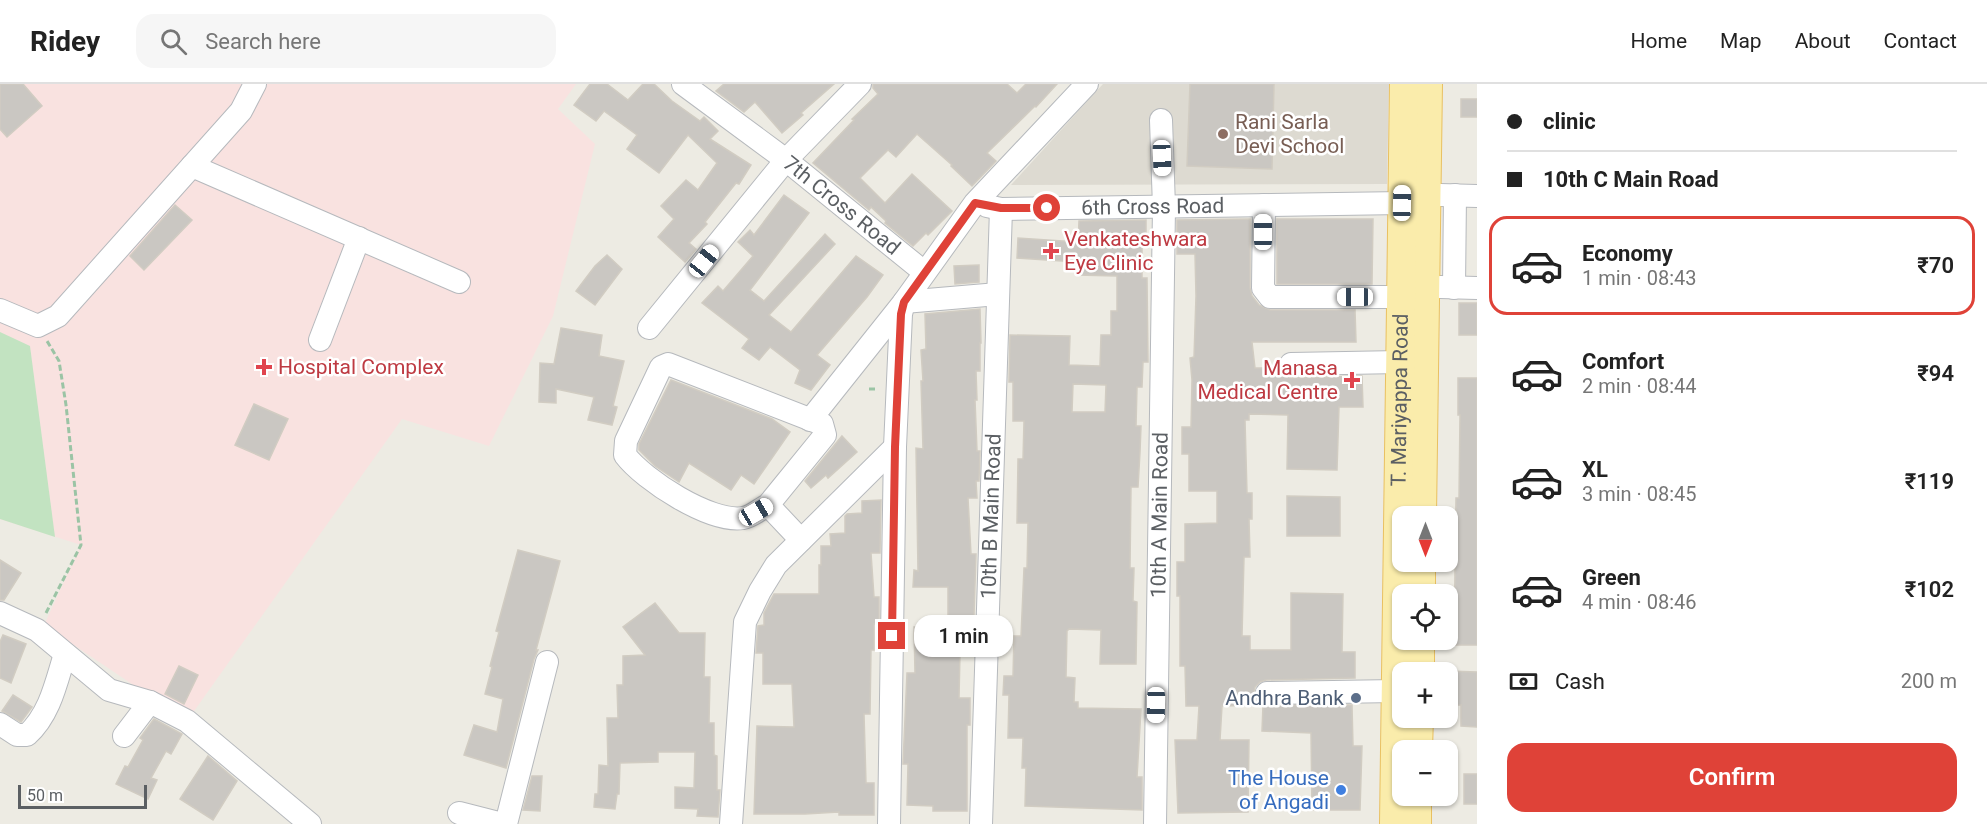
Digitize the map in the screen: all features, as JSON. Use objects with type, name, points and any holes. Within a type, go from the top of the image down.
[{"type":"main road","name":"T. Mariyappa Road","points":[[1404,84],[1441,197]]},
{"type":"main road","name":"T. Mariyappa Road","points":[[1422,506],[1427,291],[1441,197],[1428,84]]},
{"type":"main road","name":"T. Mariyappa Road","points":[[1396,662],[1400,362],[1427,291]]},
{"type":"main road","name":"T. Mariyappa Road","points":[[1394,824],[1395,728]]},
{"type":"main road","points":[[1417,806],[1417,824]]},
{"type":"street","points":[[0,310],[38,326],[58,316],[242,111],[255,84]]},
{"type":"street","name":"7th Cross Road","points":[[861,84],[786,160],[924,272]]},
{"type":"street","points":[[649,328],[786,160],[690,86]]},
{"type":"street","points":[[810,420],[904,302],[975,203],[1074,88]]},
{"type":"street","name":"10th A Main Road","points":[[1155,824],[1164,207],[1161,120]]},
{"type":"street","points":[[192,166],[459,282]]},
{"type":"street","points":[[1427,291],[1441,197]]},
{"type":"street","name":"6th Cross Road","points":[[975,203],[1001,208],[1164,207],[1441,197]]},
{"type":"street","points":[[1264,205],[1263,288],[1270,297],[1477,288]]},
{"type":"street","name":"10th B Main Road","points":[[981,824],[1001,208]]},
{"type":"street","points":[[320,340],[359,238]]},
{"type":"street","points":[[904,302],[998,294]]},
{"type":"street","points":[[889,824],[895,447],[901,314],[904,302]]},
{"type":"street","points":[[1291,364],[1400,362]]},
{"type":"street","points":[[668,364],[822,424],[825,435],[768,505],[745,518],[729,518],[692,506],[635,468],[625,455],[626,441],[661,367],[668,364]]},
{"type":"street","points":[[731,824],[745,622],[776,565],[895,447]]},
{"type":"street","points":[[768,505],[801,540]]},
{"type":"street","points":[[0,613],[37,630],[109,690],[150,702],[187,721],[310,824]]},
{"type":"street","points":[[0,724],[17,735],[27,735],[39,724],[51,699],[65,654]]},
{"type":"street","points":[[459,813],[504,824],[547,662]]},
{"type":"street","points":[[1267,693],[1392,691]]},
{"type":"street","points":[[124,735],[150,702]]},
{"type":"path","points":[[37,630],[81,545],[59,361],[38,326]]},
{"type":"shaded area","name":"Hospital Complex","points":[[0,84],[576,84],[558,109],[595,144],[553,316],[489,446],[402,419],[187,721],[44,625],[81,545],[0,519]]},
{"type":"shaded area","name":"Rani Sarla Devi School","points":[[1103,84],[1389,84],[1387,184],[1011,185]]},
{"type":"green space","points":[[0,332],[30,346],[55,537],[0,519]]},
{"type":"building","points":[[0,84],[23,84],[42,106],[7,137],[0,129]]},
{"type":"building","points":[[590,84],[607,84],[628,100],[643,84],[654,84],[672,101],[700,121],[704,117],[718,131],[710,139],[751,165],[739,184],[736,183],[705,222],[707,224],[689,243],[696,249],[685,262],[658,237],[674,219],[661,206],[686,180],[698,190],[717,163],[688,135],[659,173],[627,149],[637,135],[604,111],[596,121],[574,105]]},
{"type":"building","points":[[724,84],[834,84],[782,133],[755,102],[744,112],[716,91]]},
{"type":"building","points":[[873,84],[1007,84],[1017,93],[1026,84],[1057,84],[987,153],[996,161],[972,186],[917,134],[896,157],[888,150],[860,178],[885,203],[912,174],[952,211],[928,235],[926,233],[913,246],[885,223],[886,221],[871,207],[869,210],[813,163],[878,94]]},
{"type":"building","points":[[1190,84],[1274,84],[1272,169],[1187,166]]},
{"type":"building","points":[[1461,99],[1477,99],[1477,117],[1461,117]]},
{"type":"building","points":[[784,195],[809,213],[750,290],[764,301],[825,234],[835,244],[769,315],[791,332],[856,256],[883,275],[817,355],[830,365],[811,390],[795,383],[800,370],[770,347],[759,360],[742,348],[749,339],[702,303],[718,286],[723,291],[753,256],[738,242],[750,230],[754,235]]},
{"type":"building","points":[[175,205],[192,220],[144,270],[130,256]]},
{"type":"building","points":[[1250,219],[1250,288],[1252,296],[1259,305],[1270,310],[1355,310],[1356,342],[1252,342],[1255,368],[1279,368],[1284,375],[1291,378],[1362,376],[1363,407],[1339,407],[1337,470],[1287,469],[1288,415],[1249,414],[1249,420],[1245,420],[1247,493],[1252,493],[1252,519],[1249,519],[1250,557],[1244,557],[1242,636],[1250,636],[1250,650],[1291,650],[1291,593],[1343,594],[1342,652],[1355,652],[1355,678],[1266,680],[1255,687],[1254,693],[1256,700],[1262,705],[1222,706],[1220,740],[1249,740],[1248,812],[1178,813],[1175,740],[1197,740],[1199,706],[1186,706],[1185,666],[1180,666],[1180,596],[1177,596],[1177,562],[1185,562],[1185,524],[1217,523],[1217,491],[1189,491],[1189,454],[1182,454],[1182,427],[1191,427],[1190,358],[1194,357],[1196,296],[1195,254],[1177,254],[1177,220]]},
{"type":"building","points":[[1277,219],[1373,219],[1372,284],[1277,284]]},
{"type":"building","points":[[1146,220],[1146,244],[1142,244],[1142,278],[1147,278],[1148,362],[1143,362],[1142,387],[1137,387],[1136,426],[1141,426],[1138,487],[1131,487],[1130,568],[1134,568],[1133,601],[1137,602],[1136,664],[1100,664],[1101,630],[1069,629],[1067,631],[1066,677],[1075,678],[1074,702],[1078,702],[1078,708],[1141,709],[1137,777],[1142,777],[1142,810],[1025,806],[1026,768],[1022,768],[1023,738],[1008,738],[1009,695],[1003,695],[1004,676],[1013,676],[1014,636],[1021,636],[1028,523],[1017,523],[1018,459],[1023,459],[1024,421],[1013,421],[1013,382],[1009,382],[1010,335],[1070,336],[1069,365],[1100,366],[1101,335],[1111,335],[1111,311],[1117,311],[1117,276],[1077,275],[1077,262],[1017,258],[1018,238],[1078,242],[1079,221]],"holes":[[[1073,384],[1106,385],[1105,412],[1072,412]]]},
{"type":"building","points":[[607,255],[622,269],[595,305],[576,291],[595,266]]},
{"type":"building","points":[[979,265],[979,282],[955,284],[954,266]]},
{"type":"building","points":[[1459,303],[1477,303],[1477,335],[1459,335]]},
{"type":"building","points":[[980,309],[980,371],[976,371],[977,400],[975,400],[977,451],[980,451],[979,481],[976,481],[977,498],[968,498],[971,554],[976,554],[973,645],[969,645],[969,652],[960,652],[959,698],[970,698],[970,725],[967,725],[967,811],[933,811],[933,806],[907,805],[908,764],[903,764],[907,673],[915,673],[914,627],[948,626],[948,587],[913,587],[914,570],[918,571],[916,448],[923,449],[921,350],[926,349],[925,314]]},
{"type":"building","points":[[561,328],[602,335],[599,356],[624,361],[613,406],[617,407],[612,425],[588,420],[594,397],[556,389],[556,403],[539,402],[540,363],[554,364]]},
{"type":"building","points":[[1458,378],[1477,378],[1477,645],[1458,645],[1458,584],[1455,584],[1455,572],[1458,572],[1458,506],[1456,506],[1456,498],[1459,498],[1460,415],[1458,415]]},
{"type":"building","points":[[671,380],[772,419],[790,432],[754,484],[741,475],[731,490],[689,463],[679,482],[655,466],[639,450],[639,444]]},
{"type":"building","points":[[254,404],[288,419],[269,460],[235,445]]},
{"type":"building","points":[[842,436],[857,452],[828,478],[826,475],[811,488],[805,481]]},
{"type":"building","points":[[1287,496],[1340,497],[1340,536],[1287,536]]},
{"type":"building","points":[[881,500],[880,553],[871,553],[874,597],[879,597],[879,624],[874,624],[874,650],[871,650],[870,714],[864,714],[866,783],[874,783],[874,815],[839,815],[839,812],[754,814],[757,726],[794,727],[792,684],[763,684],[763,653],[756,653],[758,626],[764,625],[764,613],[774,594],[819,594],[821,546],[831,546],[830,534],[845,533],[845,516],[862,513],[862,501]]},
{"type":"building","points":[[518,550],[560,561],[506,768],[464,755],[474,725],[497,732],[503,699],[485,694],[499,632],[496,631]]},
{"type":"building","points":[[0,560],[21,573],[4,600],[0,600]]},
{"type":"building","points":[[655,603],[679,633],[705,633],[704,677],[710,677],[709,723],[714,723],[717,790],[720,790],[718,817],[697,816],[698,809],[675,808],[675,787],[694,788],[695,752],[658,752],[658,762],[620,763],[619,794],[617,794],[615,809],[594,807],[595,794],[598,794],[599,765],[608,766],[607,718],[618,718],[617,685],[623,685],[623,656],[645,655],[623,627]]},
{"type":"building","points":[[3,635],[26,644],[11,683],[0,678],[0,642]]},
{"type":"building","points":[[179,666],[198,675],[184,704],[165,694]]},
{"type":"building","points":[[1458,671],[1477,672],[1477,727],[1461,726],[1461,705],[1458,705]]},
{"type":"building","points":[[13,695],[32,707],[21,722],[2,711]]},
{"type":"building","points":[[1263,705],[1352,705],[1353,746],[1362,746],[1360,810],[1312,810],[1311,733],[1262,731]]},
{"type":"building","points":[[154,719],[182,734],[171,754],[166,751],[151,778],[157,780],[148,799],[116,784],[143,740],[140,738]]},
{"type":"building","points":[[208,756],[237,781],[213,820],[180,799]]},
{"type":"building","points":[[1464,774],[1477,774],[1477,804],[1464,804]]},
{"type":"building","points":[[532,776],[542,776],[540,811],[523,810]]},
{"type":"place","name":"Rani Sarla Devi School","points":[[1223,134]]},
{"type":"place","name":"Venkateshwara Eye Clinic","points":[[1051,251]]},
{"type":"place","name":"Hospital Complex","points":[[264,367]]},
{"type":"place","name":"Manasa Medical Centre","points":[[1352,380]]},
{"type":"place","name":"Andhra Bank","points":[[1356,698]]},
{"type":"place","name":"The House of Angadi","points":[[1341,790]]},
{"type":"route","points":[[892,636],[895,447],[901,314],[904,302],[975,203],[1001,208],[1047,208]]}]
